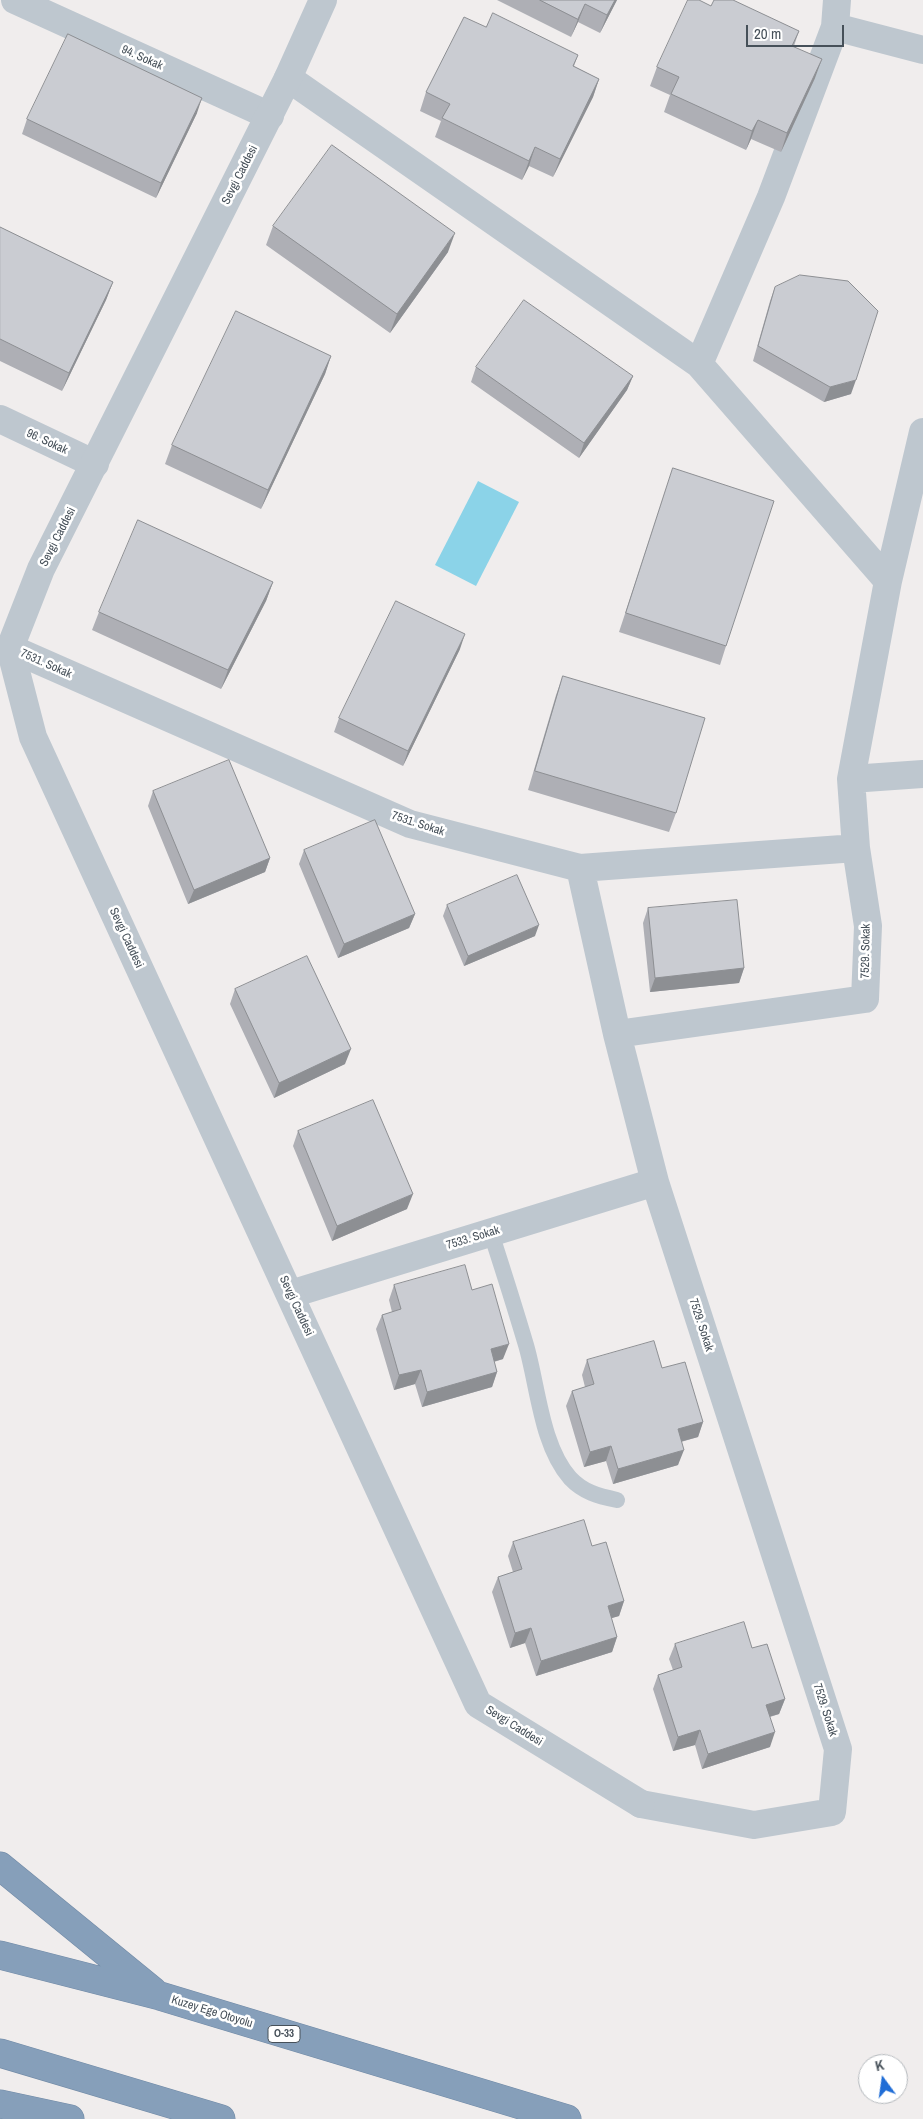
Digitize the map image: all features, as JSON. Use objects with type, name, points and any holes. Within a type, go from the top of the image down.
[{"type":"highway","points":[[0,1866],[160,1996]]},
{"type":"highway","name":"Kuzey Ege Otoyolu","points":[[0,1955],[160,1996],[567,2119]]},
{"type":"highway","points":[[0,2053],[221,2119]]},
{"type":"highway","points":[[0,2104],[70,2119]]},
{"type":"street","name":"94. Sokak","points":[[15,0],[270,116]]},
{"type":"street","name":"Sevgi Caddesi","points":[[322,0],[270,116],[41,569],[10,648],[33,737],[291,1294],[478,1704],[641,1804]]},
{"type":"street","points":[[700,364],[771,197],[834,28],[837,0]]},
{"type":"street","points":[[834,28],[923,50]]},
{"type":"street","points":[[288,78],[700,364],[888,581]]},
{"type":"street","name":"96. Sokak","points":[[0,419],[95,464]]},
{"type":"street","points":[[856,848],[851,779],[888,581],[923,432]]},
{"type":"street","name":"7531. Sokak","points":[[10,648],[410,824],[580,868],[856,848]]},
{"type":"street","points":[[851,779],[923,774]]},
{"type":"street","name":"7529. Sokak","points":[[641,1804],[754,1825],[832,1812],[838,1749],[655,1182],[617,1034],[865,999],[868,926],[856,848]]},
{"type":"street","points":[[580,868],[617,1034]]},
{"type":"street","name":"7533. Sokak","points":[[291,1294],[655,1182]]},
{"type":"lane","points":[[491,1233],[527,1347],[550,1438],[560,1462],[568,1476],[583,1490],[616,1500]]},
{"type":"water","points":[[478,481],[519,502],[476,586],[435,565]]},
{"type":"building","points":[[540,0],[615,0],[607,15],[585,4],[578,19]]},
{"type":"building","points":[[688,0],[699,0],[711,6],[714,0],[733,0],[799,31],[792,46],[822,59],[787,133],[758,120],[752,131],[671,94],[679,77],[657,67]]},
{"type":"building","points":[[493,13],[578,55],[573,66],[599,79],[560,159],[535,147],[529,161],[442,118],[450,104],[426,92],[464,17],[486,27]]},
{"type":"building","points":[[68,34],[202,98],[161,183],[27,119]]},
{"type":"building","points":[[332,145],[455,233],[397,314],[273,226]]},
{"type":"building","points":[[0,227],[113,282],[69,373],[0,339]]},
{"type":"building","points":[[800,275],[848,281],[878,311],[856,380],[830,387],[758,346],[775,287]]},
{"type":"building","points":[[524,300],[633,376],[584,443],[476,367]]},
{"type":"building","points":[[236,311],[331,356],[268,490],[172,445]]},
{"type":"building","points":[[673,468],[774,501],[726,646],[626,613]]},
{"type":"building","points":[[138,520],[273,582],[228,670],[99,612]]},
{"type":"building","points":[[396,601],[465,634],[408,751],[339,718]]},
{"type":"building","points":[[563,676],[705,718],[676,813],[535,771]]},
{"type":"building","points":[[229,760],[270,858],[194,890],[153,791]]},
{"type":"building","points":[[375,820],[415,914],[344,944],[304,850]]},
{"type":"building","points":[[517,875],[539,925],[468,956],[447,905]]},
{"type":"building","points":[[737,900],[744,968],[655,978],[648,908]]},
{"type":"building","points":[[307,956],[351,1049],[279,1083],[235,989]]},
{"type":"building","points":[[373,1100],[413,1194],[337,1226],[298,1131]]},
{"type":"building","points":[[465,1265],[472,1290],[492,1284],[509,1344],[491,1349],[497,1372],[427,1392],[421,1370],[399,1375],[382,1315],[401,1309],[394,1285]]},
{"type":"building","points":[[654,1341],[662,1368],[685,1362],[703,1422],[678,1429],[684,1450],[618,1469],[611,1446],[590,1452],[572,1391],[594,1384],[587,1360]]},
{"type":"building","points":[[584,1520],[592,1546],[606,1542],[624,1601],[608,1606],[617,1637],[541,1661],[531,1628],[515,1633],[498,1577],[522,1569],[513,1542]]},
{"type":"building","points":[[744,1622],[752,1648],[767,1644],[785,1699],[766,1705],[775,1732],[708,1754],[700,1730],[678,1737],[658,1675],[682,1667],[675,1644]]}]
